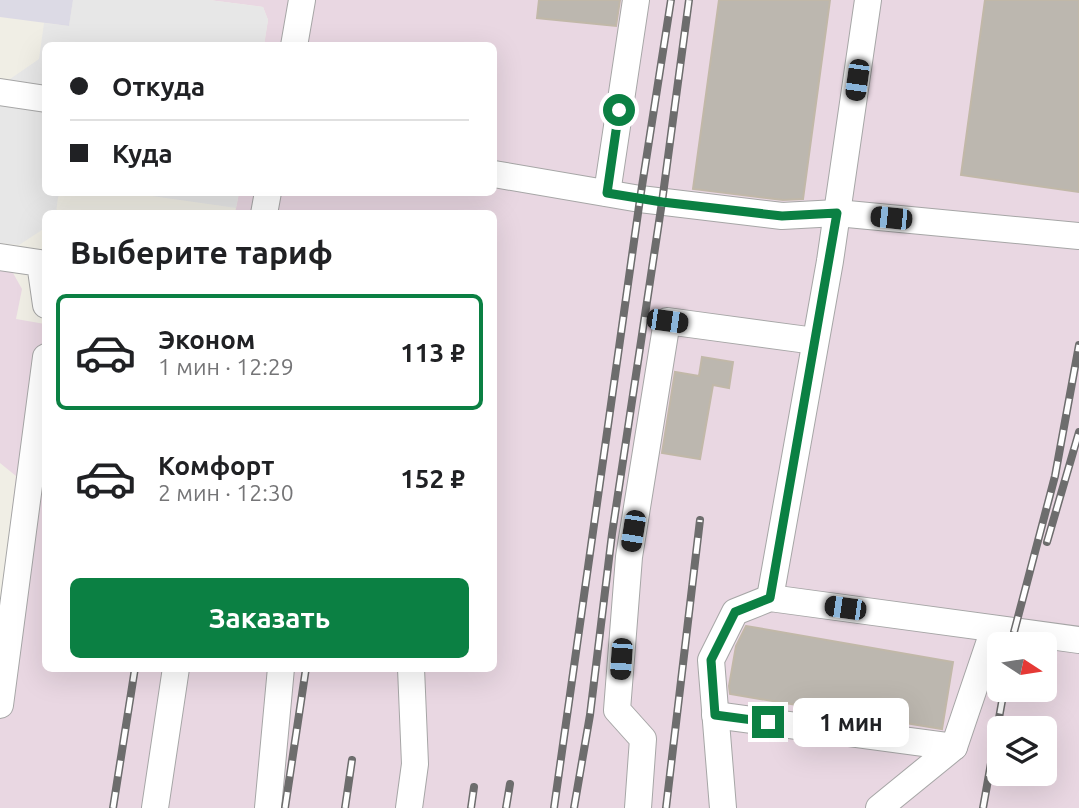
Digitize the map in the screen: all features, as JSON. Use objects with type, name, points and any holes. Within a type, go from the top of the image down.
[{"type":"lane","points":[[295,42],[302,0]]},
{"type":"lane","points":[[607,193],[636,0]]},
{"type":"lane","points":[[770,598],[837,213],[868,0]]},
{"type":"lane","points":[[0,92],[42,98]]},
{"type":"lane","points":[[497,175],[662,202],[782,216],[837,213],[1079,236]]},
{"type":"lane","points":[[0,257],[40,263],[42,277]]},
{"type":"lane","points":[[638,808],[643,739],[617,710],[629,557],[667,321],[816,341]]},
{"type":"lane","points":[[0,705],[42,387]]},
{"type":"lane","points":[[723,808],[711,660],[735,612],[770,598],[1079,640]]},
{"type":"lane","points":[[879,808],[954,747],[995,629]]},
{"type":"lane","points":[[155,808],[175,672]]},
{"type":"lane","points":[[268,808],[281,672]]},
{"type":"lane","points":[[409,808],[415,764],[411,672]]},
{"type":"lane","points":[[715,715],[954,747]]},
{"type":"shaded area","points":[[0,0],[73,0],[69,26],[0,17]]},
{"type":"shaded area","points":[[73,0],[209,0],[263,7],[268,20],[264,42],[42,42],[42,196],[59,196],[56,210],[42,210],[42,230],[19,245],[0,243],[0,86],[39,59],[44,23],[69,26]]},
{"type":"shaded area","points":[[209,0],[1079,0],[1079,808],[0,808],[0,614],[16,476],[0,463],[0,263],[8,264],[22,289],[16,319],[42,323],[42,672],[497,672],[497,210],[236,210],[238,196],[497,196],[497,42],[264,42],[268,20],[263,7]]},
{"type":"shaded area","points":[[152,196],[238,196],[236,208]]},
{"type":"building","points":[[539,0],[620,0],[616,26],[537,18]]},
{"type":"building","points":[[719,0],[830,0],[803,199],[783,200],[693,189]]},
{"type":"building","points":[[985,0],[1079,0],[1079,192],[961,175]]},
{"type":"building","points":[[702,357],[733,362],[729,388],[713,385],[700,459],[662,453],[675,372],[699,376]]},
{"type":"building","points":[[746,626],[953,662],[942,729],[730,694],[736,646]]},
{"type":"railway","points":[[554,808],[640,199],[671,0]]},
{"type":"railway","points":[[574,808],[590,715],[612,534],[662,202],[689,0]]},
{"type":"railway","points":[[1014,632],[1055,476],[1079,345]]},
{"type":"railway","points":[[1047,542],[1079,432]]},
{"type":"railway","points":[[666,808],[700,520]]},
{"type":"railway","points":[[113,808],[134,672]]},
{"type":"railway","points":[[285,808],[305,672]]},
{"type":"railway","points":[[983,808],[1002,702]]},
{"type":"railway","points":[[345,808],[352,760]]},
{"type":"railway","points":[[506,808],[510,784]]},
{"type":"railway","points":[[471,808],[474,787]]},
{"type":"route","points":[[619,110],[607,193],[782,216],[837,213],[770,598],[735,612],[711,660],[715,715],[768,722]]}]
